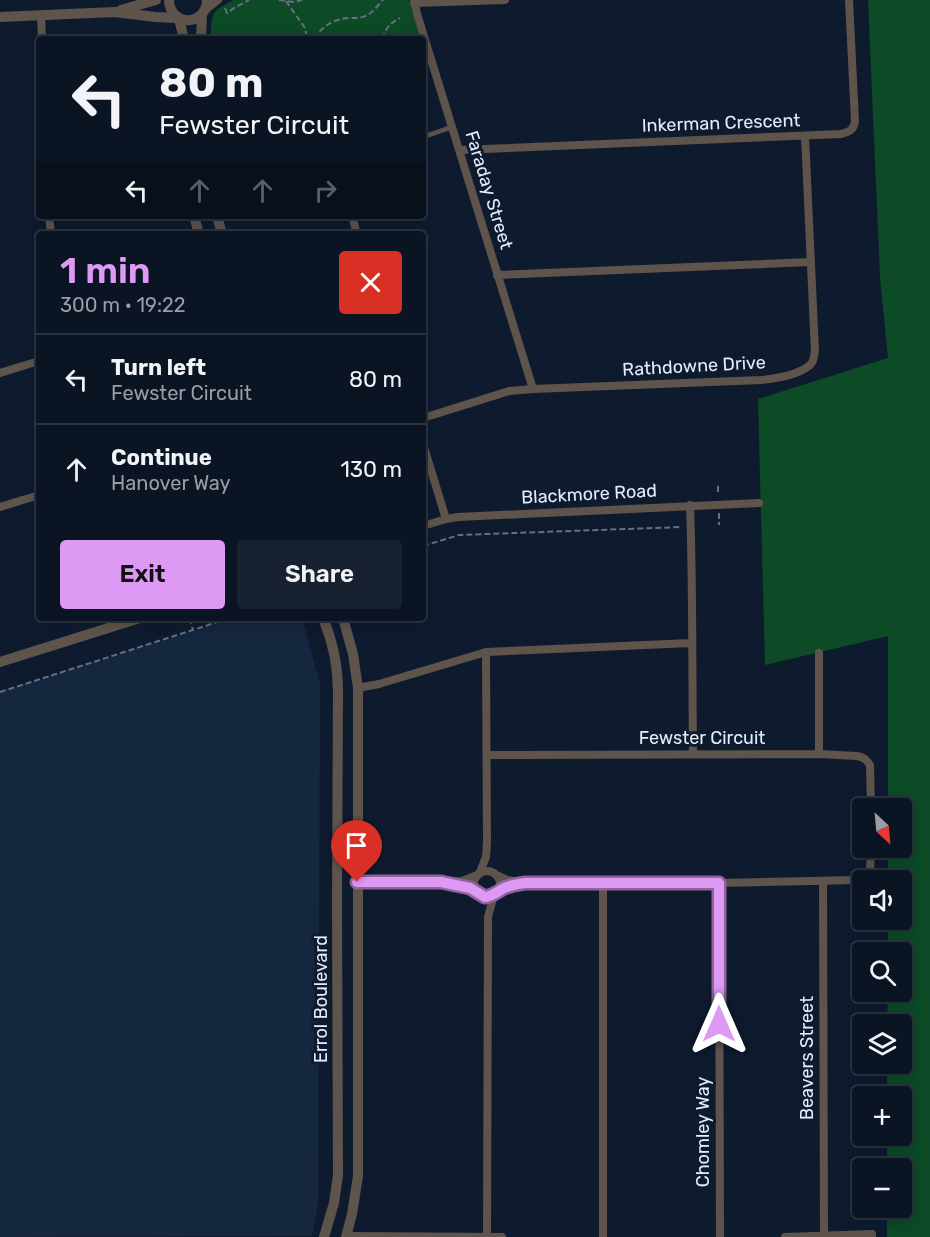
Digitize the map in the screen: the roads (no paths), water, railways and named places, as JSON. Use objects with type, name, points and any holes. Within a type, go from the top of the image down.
[{"type":"street","points":[[115,12],[156,0]]},
{"type":"street","points":[[169,0],[171,11],[178,18],[183,36]]},
{"type":"street","points":[[414,2],[505,0]]},
{"type":"street","name":"Inkerman Crescent","points":[[460,150],[848,133],[854,126],[849,0]]},
{"type":"street","name":"Faraday Street","points":[[414,2],[422,36]]},
{"type":"street","points":[[0,17],[115,12],[192,20],[198,18],[205,8],[221,3]]},
{"type":"street","points":[[201,36],[205,8]]},
{"type":"street","points":[[40,15],[42,36]]},
{"type":"street","name":"Faraday Street","points":[[428,64],[460,150],[533,389]]},
{"type":"street","name":"Rathdowne Drive","points":[[426,417],[509,391],[760,380],[777,378],[810,366],[814,360],[814,351],[805,136]]},
{"type":"street","points":[[497,275],[810,262]]},
{"type":"street","points":[[0,373],[36,362]]},
{"type":"street","points":[[426,454],[446,519]]},
{"type":"street","points":[[0,507],[36,496]]},
{"type":"street","name":"Blackmore Road","points":[[426,525],[458,517],[759,503]]},
{"type":"street","points":[[690,505],[693,754]]},
{"type":"street","points":[[0,662],[130,621]]},
{"type":"street","name":"Errol Boulevard","points":[[324,621],[334,651],[338,673],[338,1175],[334,1203],[324,1237]]},
{"type":"street","name":"Errol Boulevard","points":[[344,621],[353,654],[358,688],[358,1176],[346,1237]]},
{"type":"street","points":[[358,688],[379,684],[486,652],[692,644]]},
{"type":"street","points":[[486,652],[487,842],[486,857],[474,884],[486,906],[488,917],[487,1237]]},
{"type":"street","points":[[819,653],[819,754]]},
{"type":"street","name":"Fewster Circuit","points":[[487,755],[819,754],[857,756],[863,757],[870,765],[871,798]]},
{"type":"street","points":[[487,842],[489,857],[501,885],[488,917]]},
{"type":"street","points":[[357,882],[462,881],[488,870],[516,882],[525,883],[823,881],[864,879],[870,873],[871,858]]},
{"type":"street","name":"Beavers Street","points":[[823,881],[824,1236]]},
{"type":"street","points":[[441,882],[470,888],[485,897],[512,885],[525,883]]},
{"type":"street","points":[[603,883],[603,1237]]},
{"type":"street","name":"Chomley Way","points":[[719,883],[720,1237]]},
{"type":"street","points":[[785,1237],[872,1236]]},
{"type":"street","points":[[346,1237],[502,1237]]},
{"type":"lane","points":[[426,136],[452,127]]}]
